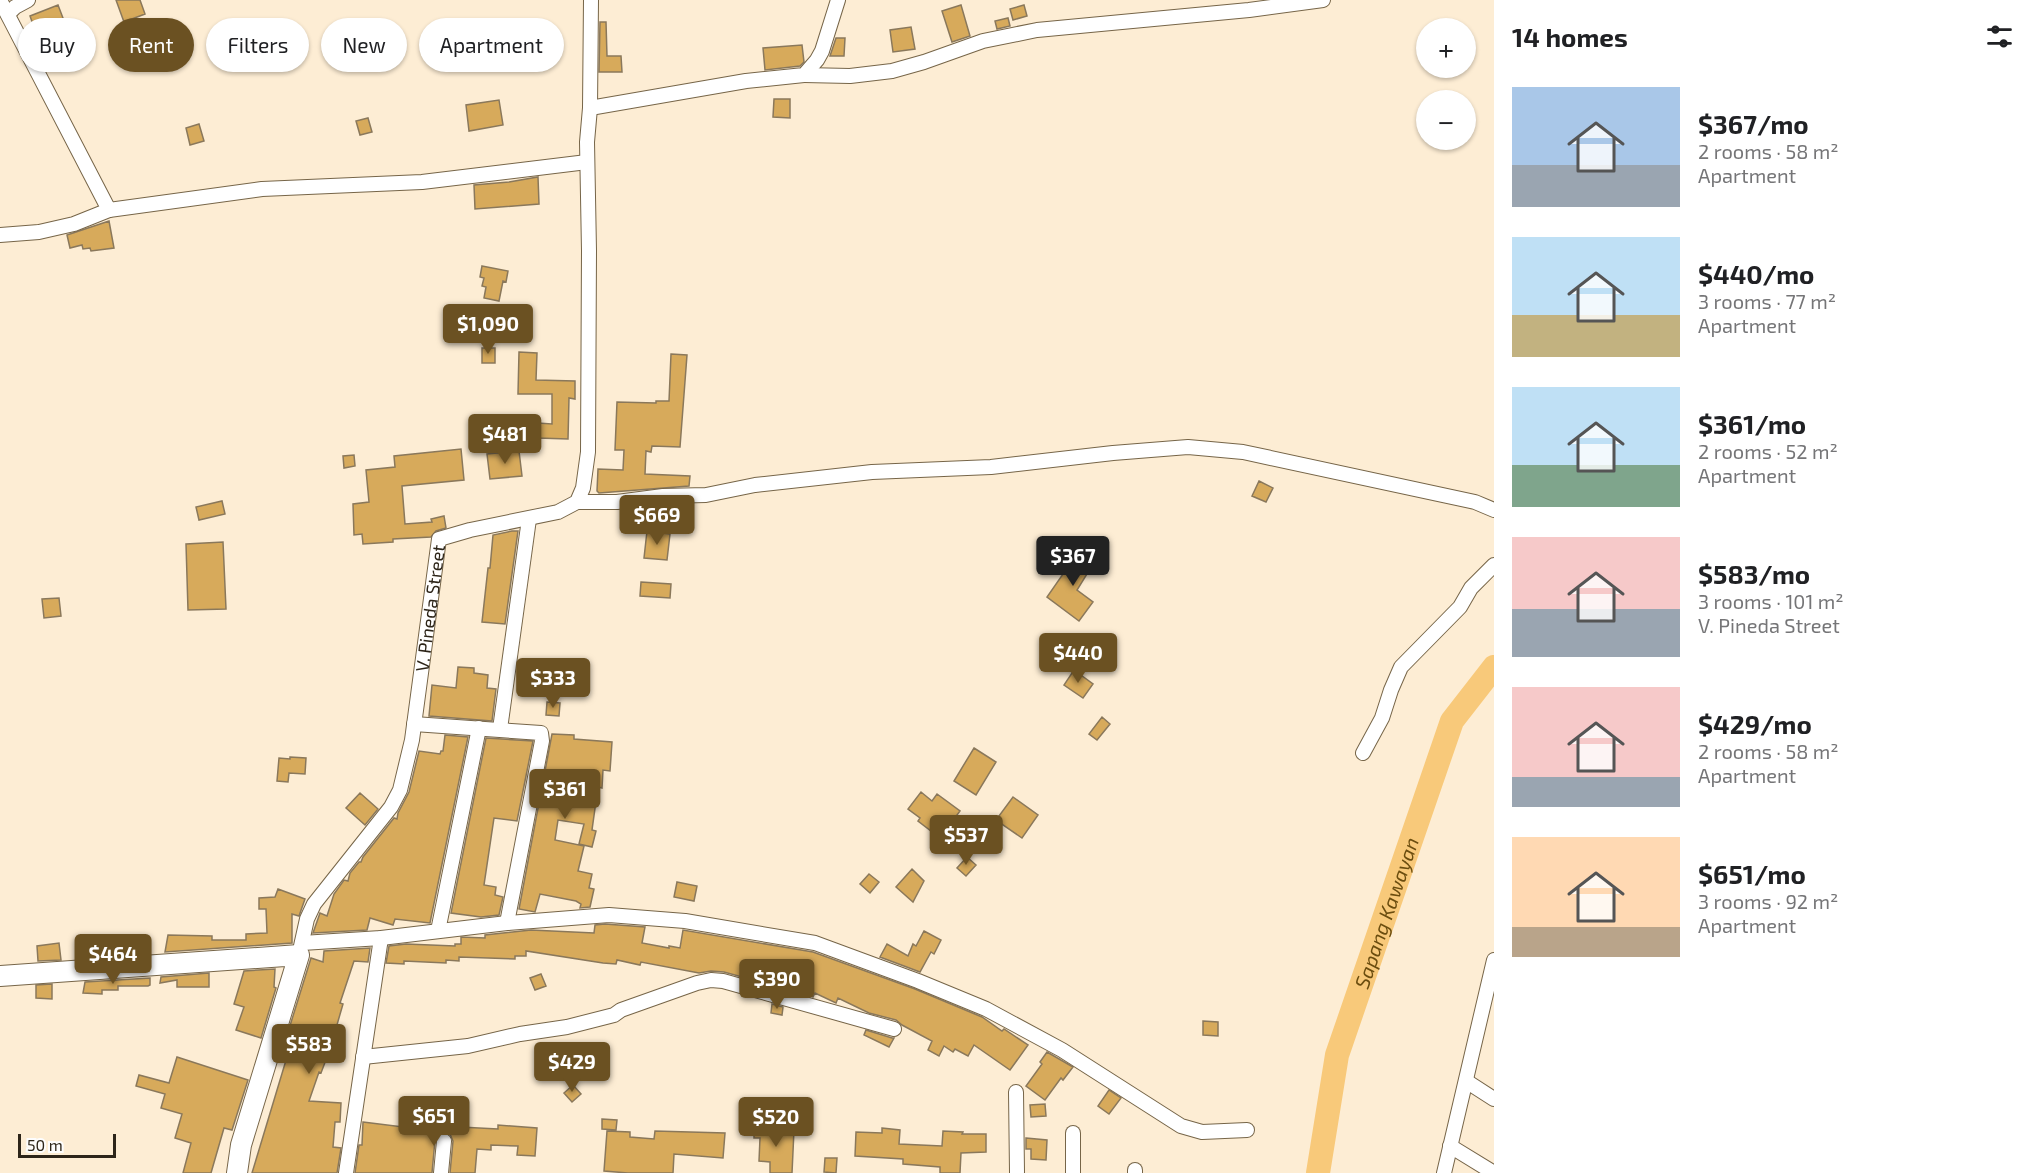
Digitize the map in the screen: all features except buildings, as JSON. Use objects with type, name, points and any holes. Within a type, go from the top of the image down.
[{"type":"street","points":[[0,0],[109,210]]},
{"type":"street","points":[[8,14],[28,0]]},
{"type":"street","points":[[591,0],[587,162],[588,452],[583,488],[576,502],[617,502],[663,496],[706,495],[755,485],[872,472],[991,467],[1188,447],[1268,457],[1474,501],[1494,510]]},
{"type":"street","points":[[804,75],[822,51],[838,0]]},
{"type":"street","points":[[590,108],[746,81],[804,75],[850,76],[892,70],[924,62],[983,41],[1037,30],[1249,10],[1323,0]]},
{"type":"street","points":[[0,235],[65,226],[88,220],[109,210],[262,189],[422,182],[587,162]]},
{"type":"street","name":"V. Pineda Street","points":[[237,1173],[241,1145],[301,949],[307,920],[315,904],[391,807],[400,790],[414,724],[439,539],[479,528],[558,512],[576,502]]},
{"type":"street","points":[[500,729],[529,519]]},
{"type":"street","points":[[1363,753],[1382,718],[1390,690],[1401,667],[1460,607],[1471,588],[1494,565]]},
{"type":"street","points":[[414,724],[541,733],[542,741],[507,923]]},
{"type":"street","points":[[438,931],[479,728]]},
{"type":"street","points":[[0,976],[301,949],[507,923],[630,915],[739,929],[815,942],[986,1009],[1062,1050],[1181,1126],[1202,1132],[1247,1130]]},
{"type":"street","points":[[346,1173],[381,938]]},
{"type":"street","points":[[1444,1173],[1466,1081],[1489,1004],[1494,960]]},
{"type":"street","points":[[363,1057],[468,1046],[574,1025],[614,1014],[670,992],[711,980],[723,981],[894,1029]]},
{"type":"street","points":[[1466,1081],[1494,1099]]},
{"type":"street","points":[[1012,1173],[1018,1173],[1016,1092]]},
{"type":"street","points":[[1073,1133],[1073,1173]]},
{"type":"street","points":[[441,1173],[444,1141]]},
{"type":"street","points":[[1450,1146],[1494,1173]]},
{"type":"waterway","name":"Sapang Kawayan","points":[[1318,1173],[1337,1055],[1452,721],[1494,667]]}]
